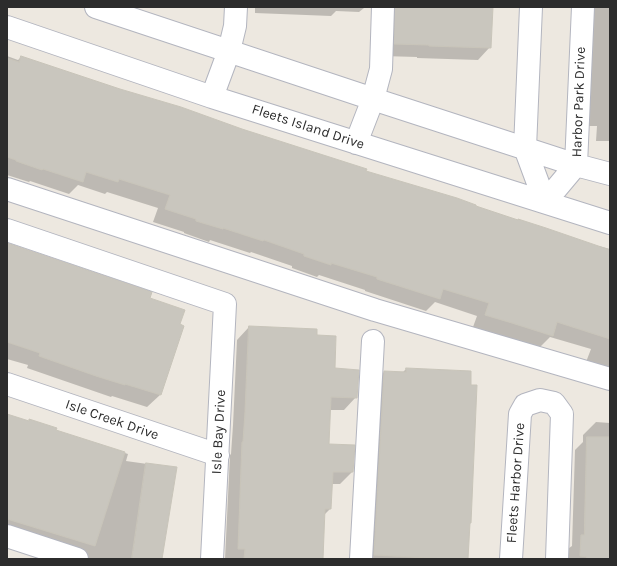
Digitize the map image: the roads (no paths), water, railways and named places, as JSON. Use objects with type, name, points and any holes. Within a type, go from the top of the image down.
[{"type":"street","points":[[96,7],[576,165],[610,174]]},
{"type":"street","points":[[212,97],[229,51],[235,26],[236,7]]},
{"type":"street","points":[[356,142],[373,99],[381,69],[383,7]]},
{"type":"street","points":[[531,7],[526,148],[545,202]]},
{"type":"street","name":"Harbor Park Drive","points":[[545,202],[576,165],[583,7]]},
{"type":"street","name":"Fleets Island Drive","points":[[7,26],[212,97],[610,223]]},
{"type":"street","points":[[7,189],[375,310],[610,379]]},
{"type":"street","name":"Isle Bay Drive","points":[[7,230],[225,304],[212,559]]},
{"type":"street","points":[[361,559],[373,341]]},
{"type":"street","name":"Isle Creek Drive","points":[[7,384],[218,455]]},
{"type":"street","name":"Fleets Harbor Drive","points":[[511,559],[520,414],[526,406],[540,400],[554,403],[562,414],[557,559]]},
{"type":"street","points":[[7,536],[54,556],[77,559]]}]
